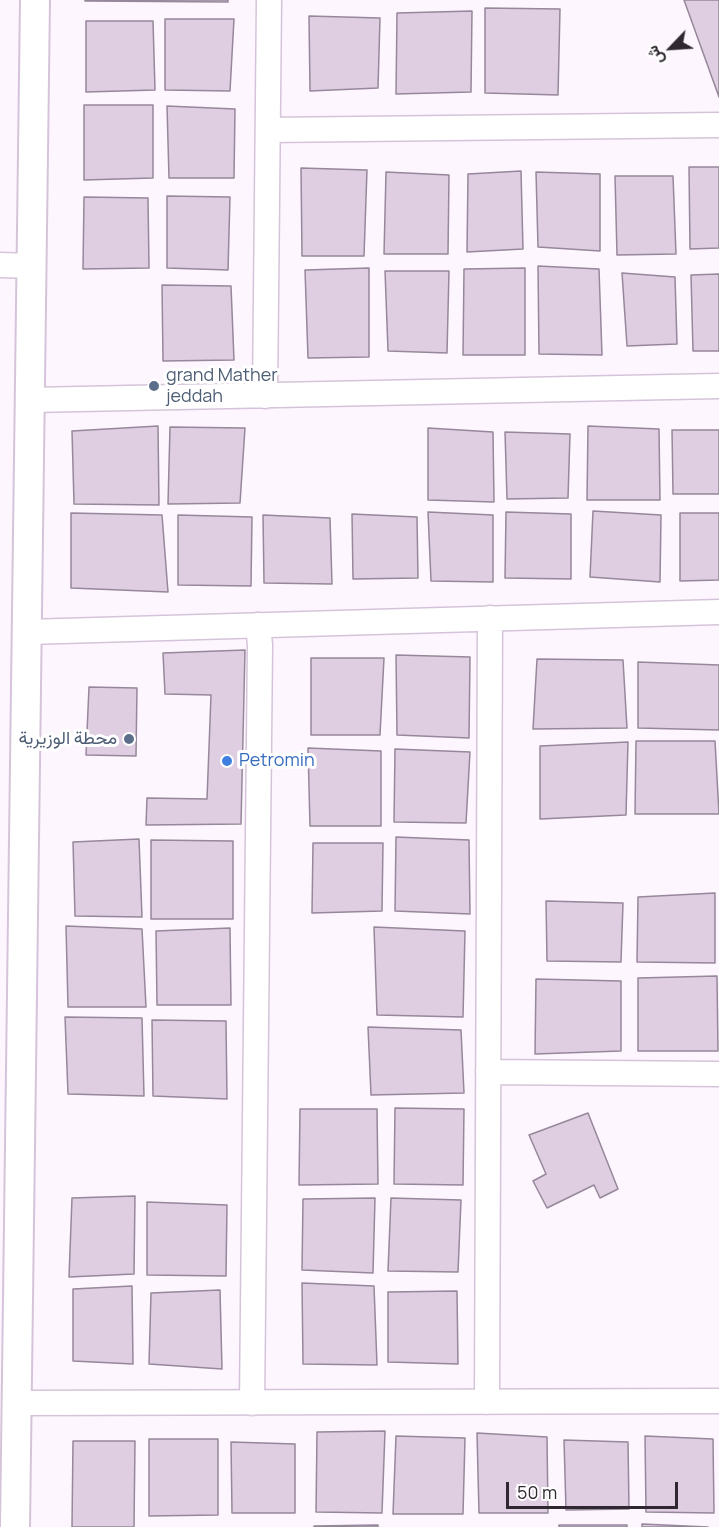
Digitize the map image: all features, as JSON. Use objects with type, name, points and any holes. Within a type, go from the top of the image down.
[{"type":"street","points":[[15,1527],[35,0]]},
{"type":"street","points":[[265,396],[269,0]]},
{"type":"street","points":[[268,130],[719,125]]},
{"type":"street","points":[[0,265],[32,266]]},
{"type":"street","points":[[30,400],[719,387]]},
{"type":"street","points":[[27,632],[719,612]]},
{"type":"street","points":[[487,1402],[490,618]]},
{"type":"street","points":[[252,1403],[260,657],[258,625]]},
{"type":"street","points":[[488,1071],[719,1074]]},
{"type":"street","points":[[17,1403],[719,1401]]},
{"type":"building","points":[[228,0],[228,2],[85,1]]},
{"type":"building","points":[[684,0],[719,0],[719,97]]},
{"type":"building","points":[[485,8],[560,9],[558,95],[485,93]]},
{"type":"building","points":[[472,11],[471,92],[396,94],[397,13]]},
{"type":"building","points":[[309,16],[380,18],[378,88],[310,91]]},
{"type":"building","points":[[165,19],[234,19],[230,91],[165,90]]},
{"type":"building","points":[[86,21],[153,21],[155,90],[86,92]]},
{"type":"building","points":[[84,105],[153,105],[153,178],[84,180]]},
{"type":"building","points":[[167,106],[235,109],[234,178],[169,178]]},
{"type":"building","points":[[689,167],[719,167],[719,248],[690,249]]},
{"type":"building","points":[[301,168],[367,170],[364,256],[302,256]]},
{"type":"building","points":[[521,171],[523,249],[467,252],[468,174]]},
{"type":"building","points":[[386,172],[449,175],[448,254],[384,254]]},
{"type":"building","points":[[536,172],[600,174],[600,251],[538,247]]},
{"type":"building","points":[[615,176],[673,176],[676,254],[617,255]]},
{"type":"building","points":[[167,196],[230,197],[228,270],[167,268]]},
{"type":"building","points":[[84,197],[148,198],[149,268],[83,269]]},
{"type":"building","points":[[538,266],[599,269],[602,355],[539,354]]},
{"type":"building","points":[[369,268],[369,357],[308,358],[305,270]]},
{"type":"building","points":[[525,268],[525,355],[463,355],[464,269]]},
{"type":"building","points":[[385,271],[449,271],[447,353],[388,351]]},
{"type":"building","points":[[622,273],[675,277],[677,344],[627,346]]},
{"type":"building","points":[[719,274],[719,351],[693,351],[691,275]]},
{"type":"building","points":[[162,285],[231,286],[234,360],[163,361]]},
{"type":"building","points":[[158,426],[159,505],[74,504],[72,431]]},
{"type":"building","points":[[588,426],[659,429],[660,500],[587,500]]},
{"type":"building","points":[[170,427],[245,428],[240,503],[168,504]]},
{"type":"building","points":[[428,428],[493,432],[494,502],[428,500]]},
{"type":"building","points":[[672,430],[719,430],[719,494],[673,494]]},
{"type":"building","points":[[505,432],[570,434],[568,498],[507,499]]},
{"type":"building","points":[[593,511],[661,515],[660,582],[590,577]]},
{"type":"building","points":[[428,512],[493,515],[493,582],[431,581]]},
{"type":"building","points":[[506,512],[571,514],[571,579],[505,578]]},
{"type":"building","points":[[71,513],[162,515],[168,592],[71,588]]},
{"type":"building","points":[[680,513],[719,513],[719,580],[680,581]]},
{"type":"building","points":[[352,514],[417,517],[418,578],[353,579]]},
{"type":"building","points":[[178,515],[252,517],[251,586],[178,585]]},
{"type":"building","points":[[263,515],[330,518],[332,584],[264,583]]},
{"type":"building","points":[[245,650],[241,824],[146,825],[147,798],[207,799],[211,695],[165,694],[163,653]]},
{"type":"building","points":[[396,655],[470,657],[469,738],[397,735]]},
{"type":"building","points":[[311,658],[384,658],[380,735],[311,735]]},
{"type":"building","points":[[537,659],[623,660],[627,728],[533,729]]},
{"type":"building","points":[[638,662],[719,665],[719,730],[638,728]]},
{"type":"building","points":[[89,687],[137,688],[136,756],[86,755]]},
{"type":"building","points":[[636,741],[715,741],[719,814],[635,814]]},
{"type":"building","points":[[628,742],[626,815],[540,819],[540,746]]},
{"type":"building","points":[[308,748],[381,751],[381,826],[310,826]]},
{"type":"building","points":[[395,749],[470,752],[466,823],[394,822]]},
{"type":"building","points":[[396,837],[469,840],[470,914],[395,911]]},
{"type":"building","points":[[139,839],[142,917],[75,916],[73,842]]},
{"type":"building","points":[[151,840],[233,841],[233,919],[151,919]]},
{"type":"building","points":[[313,843],[383,843],[382,911],[312,913]]},
{"type":"building","points":[[715,893],[715,963],[637,962],[638,897]]},
{"type":"building","points":[[546,901],[623,903],[621,962],[547,961]]},
{"type":"building","points":[[66,926],[142,929],[146,1007],[68,1007]]},
{"type":"building","points":[[374,927],[465,931],[463,1017],[377,1015]]},
{"type":"building","points":[[230,928],[231,1005],[157,1005],[156,931]]},
{"type":"building","points":[[717,976],[718,1051],[638,1051],[638,978]]},
{"type":"building","points":[[536,979],[621,981],[621,1051],[535,1054]]},
{"type":"building","points":[[65,1017],[142,1018],[144,1096],[68,1094]]},
{"type":"building","points":[[152,1020],[226,1021],[227,1099],[153,1096]]},
{"type":"building","points":[[368,1027],[461,1030],[464,1093],[371,1095]]},
{"type":"building","points":[[395,1108],[464,1109],[463,1185],[394,1184]]},
{"type":"building","points":[[300,1109],[377,1109],[378,1184],[299,1185]]},
{"type":"building","points":[[588,1113],[618,1189],[600,1198],[594,1185],[547,1208],[533,1181],[546,1174],[529,1135]]},
{"type":"building","points":[[135,1196],[134,1274],[69,1277],[72,1198]]},
{"type":"building","points":[[375,1198],[373,1273],[302,1270],[303,1199]]},
{"type":"building","points":[[391,1198],[461,1200],[458,1272],[388,1271]]},
{"type":"building","points":[[147,1202],[227,1205],[226,1276],[147,1275]]},
{"type":"building","points":[[302,1283],[374,1286],[377,1365],[303,1364]]},
{"type":"building","points":[[132,1286],[133,1364],[73,1361],[73,1289]]},
{"type":"building","points":[[220,1290],[222,1369],[149,1364],[151,1293]]},
{"type":"building","points":[[457,1291],[458,1364],[388,1362],[388,1292]]},
{"type":"building","points":[[385,1431],[382,1513],[316,1512],[317,1432]]},
{"type":"building","points":[[477,1433],[547,1437],[548,1513],[479,1513]]},
{"type":"building","points":[[396,1436],[465,1438],[463,1514],[393,1514]]},
{"type":"building","points":[[645,1436],[713,1439],[714,1513],[646,1512]]},
{"type":"building","points":[[149,1439],[218,1439],[218,1515],[149,1516]]},
{"type":"building","points":[[564,1440],[628,1442],[629,1509],[566,1510]]},
{"type":"building","points":[[73,1441],[135,1441],[134,1527],[72,1527]]},
{"type":"building","points":[[231,1442],[295,1444],[295,1513],[232,1513]]},
{"type":"building","points":[[642,1524],[708,1527],[642,1527]]},
{"type":"building","points":[[378,1525],[378,1527],[314,1527],[314,1526]]},
{"type":"building","points":[[559,1525],[627,1525],[627,1527],[559,1527]]},
{"type":"place","name":"grand Mather jeddah","points":[[154,386]]},
{"type":"place","name":"محطة الوزيرية","points":[[129,739]]},
{"type":"place","name":"Petromin","points":[[227,761]]}]
